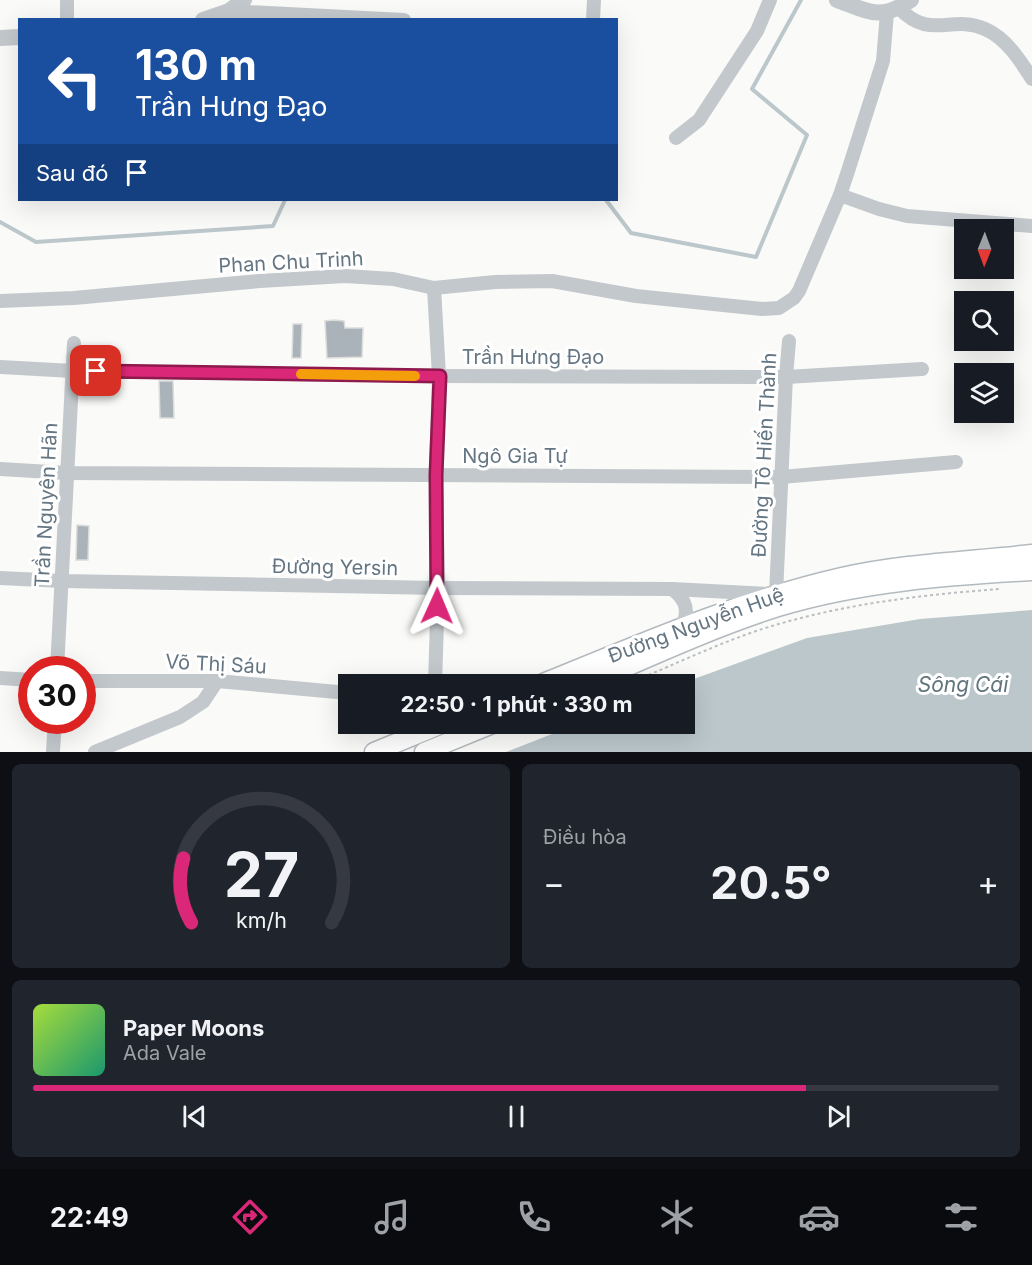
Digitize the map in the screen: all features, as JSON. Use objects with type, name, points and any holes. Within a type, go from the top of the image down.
[{"type":"main road","name":"Đường Nguyễn Huệ","points":[[610,674],[778,601],[844,576],[881,569],[1032,554]]},
{"type":"main road","name":"Đường Nguyễn Huệ","points":[[566,674],[717,613],[885,584],[962,575],[1032,571]]},
{"type":"main road","points":[[374,752],[418,734]]},
{"type":"main road","points":[[424,752],[459,734]]},
{"type":"street","points":[[67,0],[67,18]]},
{"type":"street","points":[[209,18],[229,11],[244,0]]},
{"type":"street","points":[[593,18],[594,0]]},
{"type":"street","points":[[676,138],[699,120],[758,31],[770,0]]},
{"type":"street","points":[[837,0],[873,13],[899,7]]},
{"type":"street","points":[[899,7],[913,21],[926,26],[962,24],[985,29],[1005,42],[1032,79]]},
{"type":"street","points":[[899,7],[840,195],[907,216],[1032,226]]},
{"type":"street","points":[[229,11],[365,18]]},
{"type":"street","points":[[0,39],[18,37]]},
{"type":"street","name":"Phan Chu Trinh","points":[[0,301],[74,298],[260,280],[345,276],[393,279],[434,288],[495,282],[552,281],[636,296],[762,309],[778,308],[794,298],[808,273],[840,195]]},
{"type":"street","points":[[434,288],[440,376],[436,475],[438,588],[435,674]]},
{"type":"street","name":"Đường Tô Hiến Thành","points":[[778,601],[781,477],[789,341]]},
{"type":"street","name":"Trần Nguyên Hãn","points":[[58,656],[74,343]]},
{"type":"street","name":"Trần Hưng Đạo","points":[[0,367],[73,371],[440,376],[786,377],[922,369]]},
{"type":"street","name":"Ngô Gia Tự","points":[[0,470],[67,474],[781,477],[956,462]]},
{"type":"street","name":"Đường Yersin","points":[[0,578],[438,588],[672,589],[778,601]]},
{"type":"street","points":[[672,589],[682,596],[685,602],[686,620],[680,628]]},
{"type":"street","points":[[0,678],[18,679]]},
{"type":"street","name":"Võ Thị Sáu","points":[[96,681],[217,681],[338,692]]},
{"type":"street","points":[[94,752],[180,717],[203,702],[217,681]]},
{"type":"street","points":[[53,752],[54,734]]},
{"type":"path","points":[[651,674],[752,633],[786,622],[910,598],[999,589]]},
{"type":"water","name":"Sông Cái","points":[[1032,610],[1032,752],[506,752],[552,734],[695,734],[695,679],[807,638],[920,619]]},
{"type":"building","points":[[325,321],[344,321],[345,328],[363,328],[362,357],[327,358]]},
{"type":"building","points":[[293,324],[302,324],[301,358],[292,358]]},
{"type":"building","points":[[159,381],[173,381],[174,418],[160,418]]},
{"type":"building","points":[[77,525],[89,526],[88,560],[76,560]]},
{"type":"waterway","points":[[607,201],[631,233],[756,257],[807,135],[752,89],[801,0]]},
{"type":"waterway","points":[[0,222],[36,242],[273,226],[285,201]]},
{"type":"slow traffic","points":[[301,374],[415,376]]},
{"type":"route","points":[[96,371],[440,376],[436,475],[437,606]]}]
